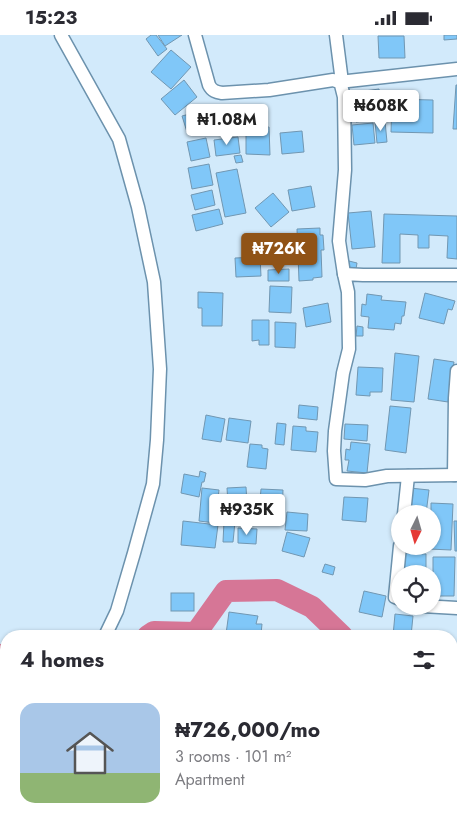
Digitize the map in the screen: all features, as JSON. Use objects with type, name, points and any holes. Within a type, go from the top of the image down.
[{"type":"street","points":[[61,35],[119,139],[138,207],[154,282],[160,369],[153,484],[117,611],[108,630]]},
{"type":"street","points":[[195,35],[209,85],[211,89],[222,93],[269,90],[333,80],[340,82],[457,69]]},
{"type":"street","points":[[336,35],[345,120],[345,170],[339,241],[348,291],[349,349],[343,373],[335,431],[336,479],[365,480],[387,476],[456,475],[455,398],[457,371]]},
{"type":"street","points":[[344,274],[457,275]]},
{"type":"street","points":[[405,505],[408,476]]},
{"type":"street","points":[[441,607],[457,608]]},
{"type":"building","points":[[151,35],[156,35],[167,49],[158,56],[146,39]]},
{"type":"building","points":[[158,35],[182,35],[165,46]]},
{"type":"building","points":[[444,35],[457,35],[457,39],[444,40]]},
{"type":"building","points":[[378,36],[404,36],[405,58],[379,58]]},
{"type":"building","points":[[171,50],[191,67],[171,89],[151,72]]},
{"type":"building","points":[[184,80],[197,97],[175,115],[161,99]]},
{"type":"building","points":[[456,85],[457,129],[453,129]]},
{"type":"building","points":[[379,89],[381,104],[359,107],[357,92]]},
{"type":"building","points":[[392,99],[433,100],[433,133],[391,132]]},
{"type":"building","points":[[382,105],[384,118],[356,122],[353,109]]},
{"type":"building","points":[[201,111],[205,127],[187,132],[182,116]]},
{"type":"building","points":[[385,121],[387,142],[377,143],[375,122]]},
{"type":"building","points":[[373,123],[375,143],[354,145],[352,125]]},
{"type":"building","points":[[269,127],[270,155],[246,154],[246,128]]},
{"type":"building","points":[[302,131],[304,152],[282,154],[280,133]]},
{"type":"building","points":[[238,137],[240,153],[216,156],[214,140]]},
{"type":"building","points":[[206,138],[210,157],[191,161],[187,142]]},
{"type":"building","points":[[241,155],[243,162],[236,163],[234,156]]},
{"type":"building","points":[[209,164],[213,185],[192,189],[188,168]]},
{"type":"building","points":[[237,169],[246,213],[225,217],[216,173]]},
{"type":"building","points":[[311,186],[315,207],[292,211],[288,190]]},
{"type":"building","points":[[212,190],[215,205],[195,210],[191,195]]},
{"type":"building","points":[[273,193],[289,212],[271,227],[255,208]]},
{"type":"building","points":[[219,209],[223,224],[196,231],[192,215]]},
{"type":"building","points":[[371,211],[375,247],[352,249],[348,213]]},
{"type":"building","points":[[384,214],[457,216],[457,259],[447,258],[448,236],[429,235],[429,248],[418,248],[418,235],[400,234],[400,263],[382,263]]},
{"type":"building","points":[[320,228],[320,235],[323,235],[324,250],[321,250],[322,277],[299,281],[297,229]]},
{"type":"building","points":[[284,242],[285,263],[271,263],[270,243]]},
{"type":"building","points":[[260,257],[261,276],[236,277],[235,258]]},
{"type":"building","points":[[349,261],[357,263],[356,269],[348,267]]},
{"type":"building","points":[[289,269],[289,281],[268,281],[268,270]]},
{"type":"building","points":[[270,286],[292,287],[291,313],[269,312]]},
{"type":"building","points":[[198,292],[223,293],[222,326],[202,326],[202,308],[198,308]]},
{"type":"building","points":[[425,293],[455,301],[452,310],[448,309],[444,324],[419,318]]},
{"type":"building","points":[[367,294],[382,296],[381,300],[406,302],[401,324],[395,323],[394,330],[368,328],[369,317],[361,316],[362,304],[366,305]]},
{"type":"building","points":[[328,303],[331,322],[306,327],[303,308]]},
{"type":"building","points":[[252,320],[269,320],[269,345],[259,345],[259,340],[252,341]]},
{"type":"building","points":[[275,322],[296,323],[295,348],[275,347]]},
{"type":"building","points":[[357,326],[363,327],[363,336],[356,336]]},
{"type":"building","points":[[395,353],[419,356],[414,402],[391,400]]},
{"type":"building","points":[[434,359],[454,362],[448,402],[428,399]]},
{"type":"building","points":[[358,367],[383,368],[382,392],[370,392],[370,396],[356,395]]},
{"type":"building","points":[[299,405],[318,407],[317,420],[298,418]]},
{"type":"building","points":[[390,406],[411,408],[406,453],[385,450]]},
{"type":"building","points":[[206,415],[225,419],[221,442],[202,439]]},
{"type":"building","points":[[229,418],[251,421],[248,443],[226,440]]},
{"type":"building","points":[[277,423],[286,424],[284,445],[275,444]]},
{"type":"building","points":[[345,424],[368,425],[367,441],[344,439]]},
{"type":"building","points":[[293,426],[306,427],[306,431],[318,432],[316,452],[291,450]]},
{"type":"building","points":[[351,442],[370,444],[367,473],[347,471],[349,460],[345,460],[346,449],[350,450]]},
{"type":"building","points":[[250,444],[262,445],[262,448],[268,449],[266,469],[247,467]]},
{"type":"building","points":[[200,471],[206,473],[199,497],[181,493],[184,474],[199,477]]},
{"type":"building","points":[[246,487],[247,503],[228,504],[227,488]]},
{"type":"building","points":[[202,488],[219,490],[215,523],[199,521]]},
{"type":"building","points":[[410,488],[429,490],[427,505],[407,505]]},
{"type":"building","points":[[261,489],[283,490],[282,514],[259,512]]},
{"type":"building","points":[[344,497],[368,498],[366,522],[342,520]]},
{"type":"building","points":[[431,503],[453,504],[451,550],[441,550],[441,505],[431,505]]},
{"type":"building","points":[[287,512],[308,514],[307,531],[285,530]]},
{"type":"building","points":[[183,521],[218,525],[215,548],[181,545]]},
{"type":"building","points":[[224,521],[235,522],[233,542],[223,542]]},
{"type":"building","points":[[454,521],[457,521],[457,551],[455,551]]},
{"type":"building","points":[[238,528],[257,529],[256,544],[238,543]]},
{"type":"building","points":[[287,532],[310,538],[304,557],[282,551]]},
{"type":"building","points":[[403,555],[426,555],[426,565],[403,565]]},
{"type":"building","points":[[433,557],[455,557],[454,596],[441,596],[441,565],[433,565]]},
{"type":"building","points":[[325,564],[335,567],[333,575],[322,572]]},
{"type":"building","points":[[364,591],[386,596],[382,617],[359,612]]},
{"type":"building","points":[[171,593],[194,593],[194,611],[171,611]]},
{"type":"building","points":[[229,612],[258,616],[256,624],[262,624],[261,630],[227,630]]},
{"type":"building","points":[[395,615],[413,616],[412,630],[394,630]]},
{"type":"waterway","points":[[198,630],[226,591],[277,590],[312,607],[336,630]]}]
